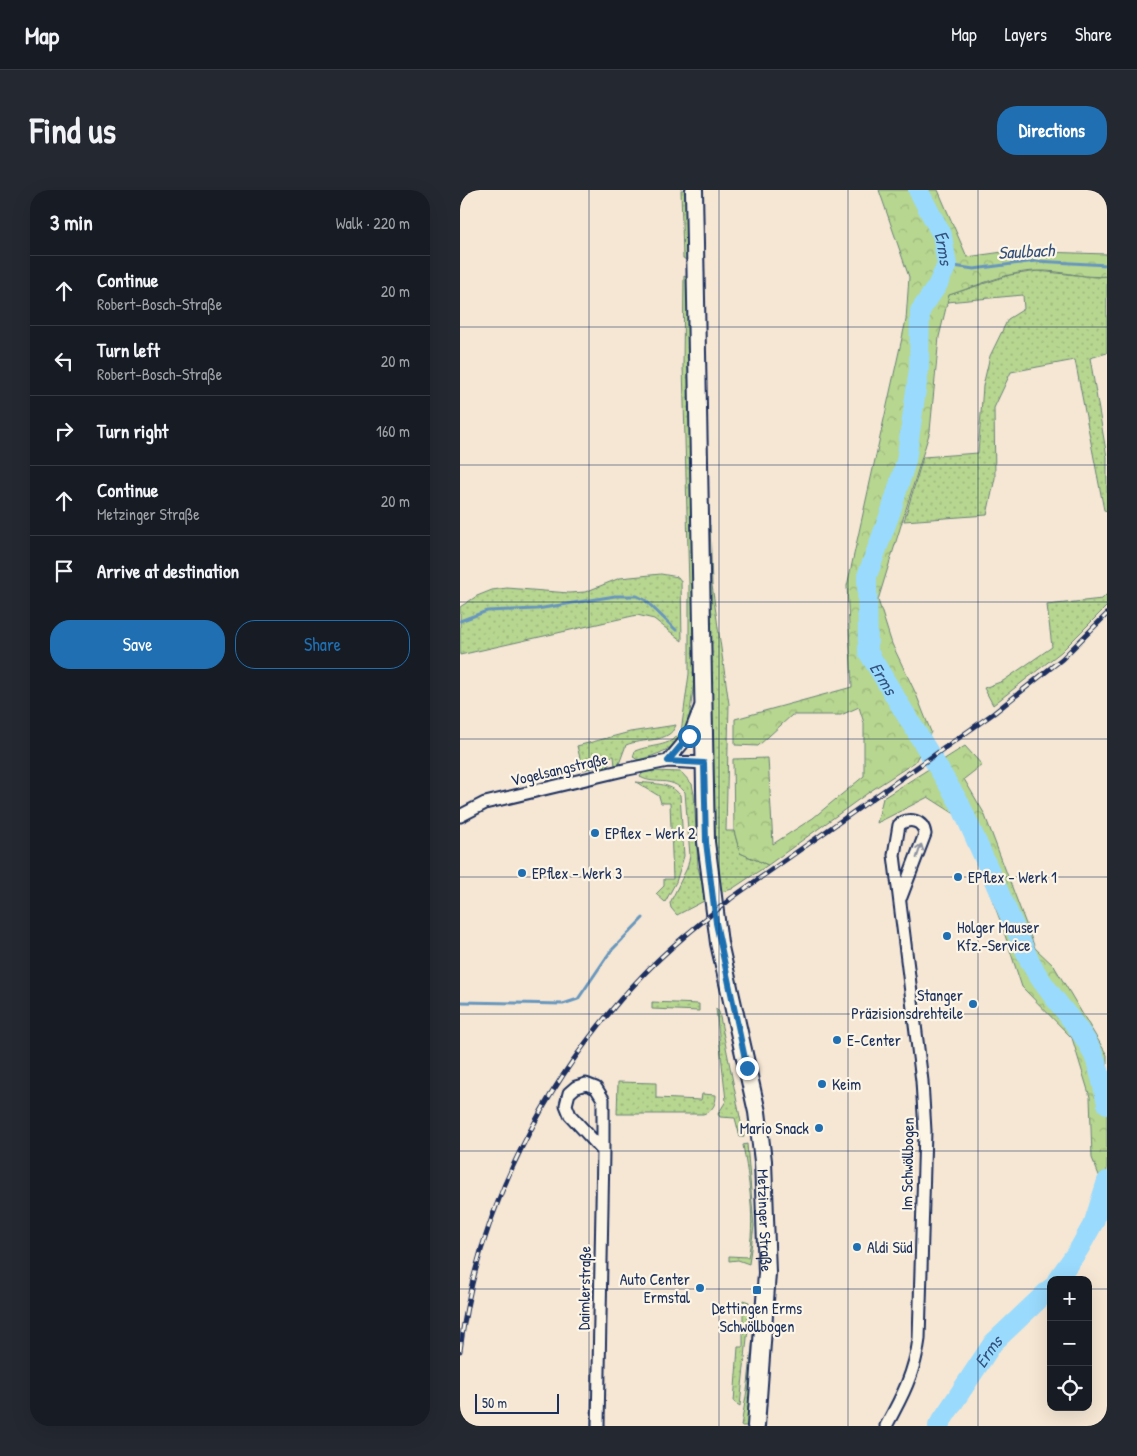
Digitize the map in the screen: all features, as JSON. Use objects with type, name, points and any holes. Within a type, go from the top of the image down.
[{"type":"street","name":"Metzinger Straße","points":[[694,190],[706,842],[716,923],[757,1112],[765,1196],[766,1303],[754,1421]]},
{"type":"street","points":[[668,761],[689,736],[703,699]]},
{"type":"street","name":"Vogelsangstraße","points":[[460,816],[486,803],[668,761],[704,763]]},
{"type":"street","name":"Im Schwöllbogen","points":[[886,1426],[908,1385],[917,1357],[925,1140],[922,1081],[901,897],[895,870],[895,840],[899,825],[904,821],[910,820],[919,822],[924,827],[925,834],[901,897]]},
{"type":"street","name":"Daimlerstraße","points":[[598,1426],[603,1150],[603,1098],[596,1088],[586,1084],[576,1087],[569,1093],[566,1105],[570,1115],[603,1150]]},
{"type":"green space","points":[[681,190],[685,190],[688,256],[686,260],[683,258]]},
{"type":"green space","points":[[879,190],[938,190],[967,257],[1010,251],[1107,254],[1107,276],[1098,277],[1047,271],[1016,273],[949,295],[939,337],[930,431],[878,600],[892,644],[916,694],[931,732],[915,762],[872,790],[768,865],[740,853],[734,831],[733,759],[768,758],[773,844],[813,818],[864,776],[864,723],[859,707],[841,715],[792,715],[758,746],[735,745],[735,719],[852,687],[847,586],[906,320],[909,277]]},
{"type":"green space","points":[[1038,271],[1095,277],[1107,276],[1107,353],[1090,358],[1107,457],[1107,511],[1104,510],[1075,360],[1011,372],[994,408],[995,478],[987,515],[904,521],[923,457],[978,453],[983,386],[990,356],[1008,319],[1024,309],[1023,295],[947,302],[949,295],[1010,275]]},
{"type":"green space","points":[[684,276],[688,278],[695,675],[688,720],[679,740],[669,748],[638,760],[633,757],[635,751],[671,741],[681,732],[689,674],[689,585],[683,366]]},
{"type":"green space","points":[[710,525],[712,585],[729,704],[726,831],[734,831],[740,853],[768,865],[732,889],[722,892],[717,880],[714,842],[707,533]]},
{"type":"green space","points":[[661,574],[678,577],[681,581],[682,641],[654,619],[637,615],[460,655],[460,607],[477,596],[492,590],[507,588],[569,593],[585,592],[620,578]]},
{"type":"green space","points":[[1107,594],[1107,606],[1061,652],[993,705],[984,688],[1003,681],[1052,647],[1047,605],[1102,599]]},
{"type":"green space","points":[[676,725],[672,731],[661,738],[626,745],[619,764],[615,766],[614,756],[608,757],[609,767],[599,766],[583,770],[577,746],[630,732]]},
{"type":"green space","points":[[965,746],[982,765],[964,779],[984,813],[1035,948],[1054,966],[1107,1055],[1107,1195],[1092,1158],[1090,1097],[1072,1038],[1022,987],[1000,920],[961,818],[928,797],[877,823],[883,798]]},
{"type":"green space","points":[[643,772],[681,772],[692,784],[694,794],[698,867],[706,900],[677,915],[671,908],[670,903],[687,868],[690,856],[685,792],[668,782],[646,780],[640,777]]},
{"type":"green space","points":[[636,782],[666,786],[680,795],[684,856],[676,882],[665,902],[656,894],[664,886],[664,879],[673,879],[670,803],[661,803],[659,796]]},
{"type":"green space","points":[[652,1002],[699,1004],[699,1011],[652,1009]]},
{"type":"green space","points":[[716,1008],[719,1012],[744,1137],[740,1137],[735,1118],[720,1117],[718,1114],[726,1101]]},
{"type":"green space","points":[[618,1082],[656,1083],[656,1098],[701,1100],[702,1094],[716,1095],[712,1109],[703,1114],[617,1114]]},
{"type":"green space","points":[[747,1144],[754,1226],[749,1264],[738,1260],[729,1261],[729,1256],[748,1257],[750,1244],[752,1215],[743,1145]]},
{"type":"green space","points":[[743,1300],[749,1302],[750,1309],[740,1406],[734,1402],[738,1347],[743,1347]]},
{"type":"green space","points":[[757,1300],[750,1412],[747,1426],[741,1426],[748,1384]]},
{"type":"waterway","name":"Erms","points":[[918,190],[942,235],[947,265],[937,286],[920,311],[919,369],[906,461],[891,511],[867,576],[868,652],[960,804],[1031,964],[1089,1046],[1099,1070],[1107,1104]]},
{"type":"waterway","name":"Saulbach","points":[[947,265],[974,269],[1036,261],[1107,265]]},
{"type":"waterway","points":[[460,621],[487,611],[537,609],[615,596],[637,596],[645,600],[676,630]]},
{"type":"waterway","points":[[460,1002],[563,1004],[578,999],[610,952],[643,918]]},
{"type":"waterway","name":"Erms","points":[[1060,1276],[1079,1249],[1094,1222],[1107,1181]]},
{"type":"waterway","name":"Erms","points":[[938,1426],[993,1343],[1047,1292]]},
{"type":"railway","points":[[460,1351],[469,1298],[482,1247],[500,1196],[522,1147],[547,1100],[577,1055],[609,1013],[655,963],[710,915],[994,713],[1062,659],[1107,614]]},
{"type":"place","name":"EPflex - Werk 2","points":[[595,833]]},
{"type":"place","name":"EPflex - Werk 3","points":[[522,873]]},
{"type":"place","name":"EPflex - Werk 1","points":[[958,877]]},
{"type":"place","name":"Holger Mauser Kfz.-Service","points":[[947,936]]},
{"type":"place","name":"Stanger Präzisionsdrehteile","points":[[973,1004]]},
{"type":"place","name":"E-Center","points":[[837,1040]]},
{"type":"place","name":"Keim","points":[[822,1084]]},
{"type":"place","name":"Mario Snack","points":[[819,1128]]},
{"type":"place","name":"Aldi Süd","points":[[857,1247]]},
{"type":"place","name":"Auto Center Ermstal","points":[[700,1288]]},
{"type":"place","name":"Dettingen Erms Schwöllbogen","points":[[757,1290]]},
{"type":"route","points":[[689,736],[682,747],[668,761],[704,763],[706,842],[716,923],[725,973],[747,1068]]}]
